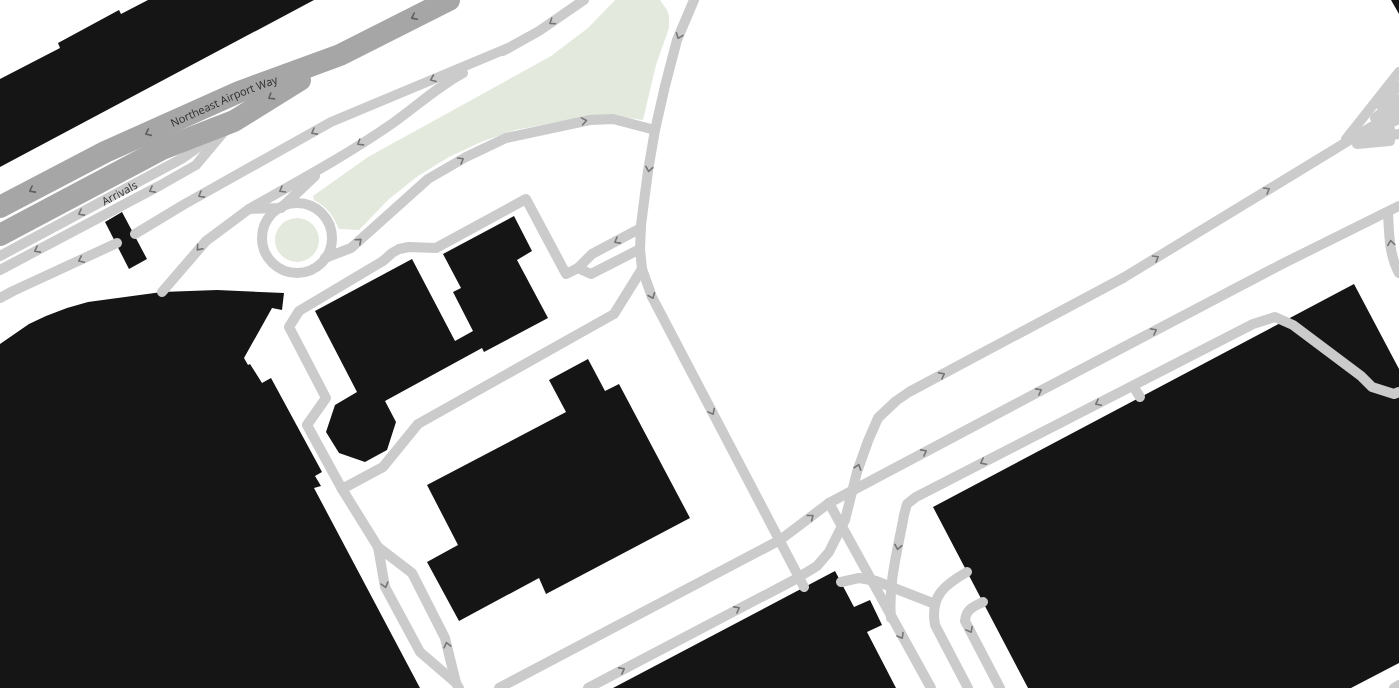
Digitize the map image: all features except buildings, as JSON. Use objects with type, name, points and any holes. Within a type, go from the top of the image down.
[{"type":"main road","name":"Northeast Airport Way","points":[[0,207],[120,145],[239,92],[340,54],[449,0]]},
{"type":"main road","name":"Arrivals","points":[[0,235],[162,149],[234,121],[340,54]]},
{"type":"lane","points":[[162,292],[206,241],[249,209],[328,164],[393,123],[446,82],[538,31],[584,0]]},
{"type":"lane","points":[[694,0],[678,40],[665,86],[655,130],[641,228],[640,249],[642,269],[652,298],[804,587]]},
{"type":"lane","points":[[134,234],[331,122],[508,48]]},
{"type":"lane","points":[[1341,145],[1399,72]]},
{"type":"lane","points":[[1341,145],[1399,86]]},
{"type":"lane","points":[[1341,145],[1399,99]]},
{"type":"lane","points":[[588,688],[794,580],[817,566],[829,552],[845,520],[856,472],[878,418],[908,392],[1123,278],[1399,110]]},
{"type":"lane","points":[[325,258],[351,248],[428,179],[466,157],[506,138],[546,128],[613,119],[655,130]]},
{"type":"lane","points":[[1341,145],[1399,119]]},
{"type":"lane","points":[[0,270],[196,165],[234,121]]},
{"type":"lane","name":"Arrivals","points":[[0,256],[183,158],[234,121]]},
{"type":"lane","points":[[1341,145],[1399,126]]},
{"type":"lane","points":[[1341,145],[1399,134]]},
{"type":"lane","points":[[1341,145],[1399,141]]},
{"type":"lane","points":[[249,209],[281,208],[291,204],[302,204],[313,207],[322,214],[328,222],[332,233],[332,244],[322,263],[313,270],[303,273],[292,273],[281,270],[272,264],[266,255],[262,244],[262,233],[265,223],[272,214],[281,208],[328,164]]},
{"type":"lane","points":[[458,686],[445,638],[412,573],[378,547],[342,489],[307,425],[326,398],[289,327],[299,311],[383,261],[399,249],[409,247],[436,248],[526,199],[566,274],[578,268],[592,254],[641,228]]},
{"type":"lane","points":[[499,688],[780,540],[829,503],[1282,264],[1399,206]]},
{"type":"lane","points":[[1388,212],[1394,263],[1399,273]]},
{"type":"lane","points":[[0,298],[117,243]]},
{"type":"lane","points":[[578,268],[591,274],[640,249]]},
{"type":"lane","points":[[342,489],[384,467],[418,424],[614,314],[642,269]]},
{"type":"lane","points":[[891,618],[889,600],[891,584],[907,504],[916,496],[1253,324],[1276,317],[1293,325],[1361,376],[1372,387],[1394,394],[1399,392]]},
{"type":"lane","points":[[1133,386],[1140,398]]},
{"type":"lane","points":[[829,503],[891,618],[931,688]]},
{"type":"lane","points":[[378,547],[385,587],[420,652],[458,686]]},
{"type":"lane","points":[[967,572],[944,587],[935,604],[933,615],[935,625],[968,688]]},
{"type":"lane","points":[[841,582],[859,578],[876,581],[935,604]]},
{"type":"lane","points":[[983,602],[968,609],[965,615],[965,621],[1000,688]]},
{"type":"lane","points":[[1394,688],[1399,685]]},
{"type":"shaded area","points":[[615,0],[660,0],[669,16],[669,28],[656,65],[643,120],[607,115],[569,120],[515,130],[481,142],[449,157],[418,176],[389,199],[359,230],[339,229],[329,212],[314,200],[313,196],[368,157],[551,56],[588,28]]},
{"type":"shaded area","points":[[297,218],[309,222],[315,228],[319,240],[315,252],[309,258],[297,262],[285,258],[279,252],[275,240],[279,228],[285,222]]}]
